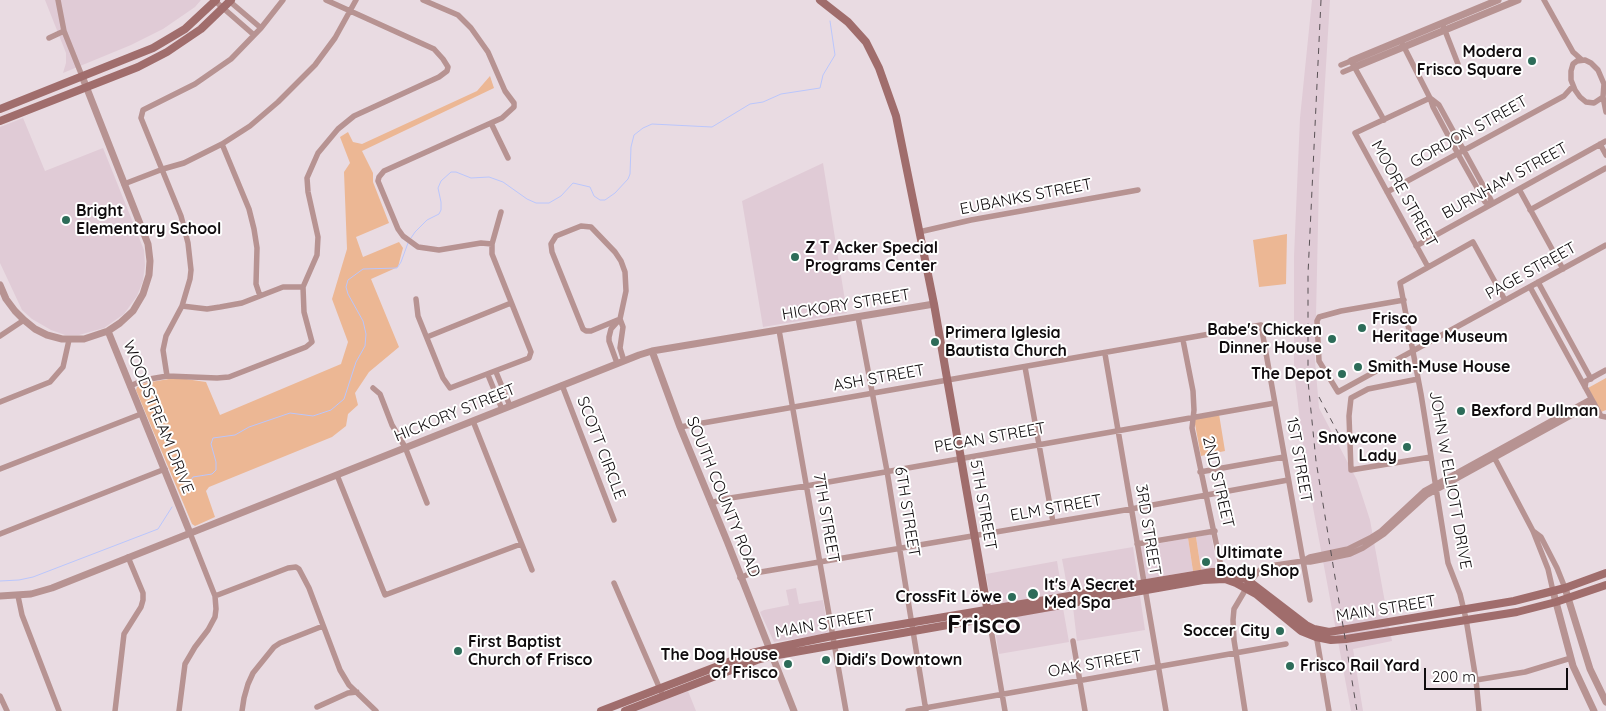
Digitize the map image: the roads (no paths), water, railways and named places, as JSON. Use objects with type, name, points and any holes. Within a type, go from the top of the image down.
[{"type":"main road","name":"5TH STREET","points":[[820,0],[838,13],[866,42],[879,68],[896,116],[934,304],[988,614]]},
{"type":"main road","points":[[0,109],[143,53],[169,40],[185,29],[216,1]]},
{"type":"main road","points":[[0,121],[138,66],[167,52],[195,34],[230,1]]},
{"type":"main road","name":"MAIN STREET","points":[[1144,588],[1222,571],[1248,585],[1314,629],[1336,632],[1464,610],[1553,591],[1606,574]]},
{"type":"main road","name":"MAIN STREET","points":[[601,711],[662,692],[681,689],[719,670],[770,652],[911,623],[988,614],[1144,588],[1215,579],[1248,585],[1301,631],[1331,640],[1517,612],[1556,602],[1606,585]]},
{"type":"main road","name":"MAIN STREET","points":[[833,640],[913,632],[988,614]]},
{"type":"main road","name":"MAIN STREET","points":[[625,711],[702,672],[719,670]]},
{"type":"main road","points":[[681,689],[681,685],[698,677],[702,672]]},
{"type":"street","name":"WOODSTREAM DRIVE","points":[[58,0],[64,31],[148,244],[149,275],[143,294],[133,311],[108,331],[215,596],[215,618],[185,664],[179,711]]},
{"type":"street","points":[[167,376],[163,350],[166,336],[182,306],[190,279],[188,243],[181,216],[141,118],[143,110],[195,84],[231,58],[261,28],[282,0]]},
{"type":"street","points":[[130,386],[144,380],[167,376],[229,377],[306,347],[312,342],[304,312],[303,287],[315,263],[318,247],[318,237],[308,192],[307,178],[318,154],[338,129],[354,116],[439,77],[447,71],[448,67],[444,59],[434,49],[326,0]]},
{"type":"street","points":[[124,184],[184,163],[222,144],[250,126],[297,84],[315,65],[335,38],[356,0]]},
{"type":"street","points":[[423,0],[458,15],[471,28],[491,58],[503,87],[514,103],[514,107],[506,115],[491,123],[380,174],[378,181],[398,229],[403,236],[416,246],[423,249],[439,250],[481,243],[492,244]]},
{"type":"street","points":[[1343,72],[1353,64],[1444,27],[1499,2],[1518,0]]},
{"type":"street","points":[[1544,0],[1573,52],[1582,60],[1591,63],[1598,70],[1605,83],[1603,97],[1606,111]]},
{"type":"street","points":[[216,1],[254,35]]},
{"type":"street","points":[[230,1],[261,28]]},
{"type":"street","points":[[1444,27],[1458,64]]},
{"type":"street","points":[[49,38],[64,31]]},
{"type":"street","points":[[1402,44],[1433,107],[1461,152],[1485,202],[1490,205]]},
{"type":"street","points":[[1573,52],[1574,63],[1570,74],[1577,94],[1586,102],[1594,103],[1606,111]]},
{"type":"street","points":[[1574,63],[1582,60]]},
{"type":"street","points":[[1340,65],[1353,64]]},
{"type":"street","points":[[1353,64],[1384,120],[1430,98]]},
{"type":"street","points":[[1598,70],[1606,69]]},
{"type":"street","name":"GORDON STREET","points":[[1387,192],[1564,96],[1573,86]]},
{"type":"street","name":"GORDON STREET","points":[[1564,96],[1577,94]]},
{"type":"street","points":[[1594,103],[1603,97]]},
{"type":"street","name":"MOORE STREET","points":[[1384,120],[1355,133],[1428,267]]},
{"type":"street","points":[[491,123],[508,158]]},
{"type":"street","points":[[1603,142],[1606,156]]},
{"type":"street","name":"BURNHAM STREET","points":[[1416,246],[1603,142]]},
{"type":"street","points":[[222,144],[246,203],[254,229],[257,248],[256,284],[260,296]]},
{"type":"street","points":[[1530,210],[1606,168]]},
{"type":"street","points":[[1519,189],[1563,269]]},
{"type":"street","name":"EUBANKS STREET","points":[[920,232],[971,220],[1138,190]]},
{"type":"street","points":[[416,299],[418,316],[443,378],[450,388],[530,358],[531,352],[495,262],[492,244],[501,212]]},
{"type":"street","points":[[620,320],[591,331],[585,330],[581,326],[552,252],[552,241],[556,236],[581,226],[588,226],[595,230],[623,265],[627,279],[626,291],[620,320],[611,329],[610,336],[610,341],[621,362]]},
{"type":"street","points":[[1428,267],[1473,242],[1505,300]]},
{"type":"street","name":"PAGE STREET","points":[[1404,300],[1319,317],[1317,321],[1319,361],[1338,392],[1606,245]]},
{"type":"street","name":"JOHN W ELLIOTT DRIVE","points":[[1428,267],[1400,283],[1418,379],[1448,564],[1460,594],[1466,619],[1479,711]]},
{"type":"street","points":[[1538,282],[1591,379]]},
{"type":"street","points":[[0,285],[14,311],[35,329],[47,335],[69,340],[84,339],[108,331]]},
{"type":"street","points":[[182,306],[207,309],[242,303],[283,287],[303,287]]},
{"type":"street","points":[[1530,287],[1601,416],[1605,417]]},
{"type":"street","points":[[427,338],[511,303]]},
{"type":"street","name":"HICKORY STREET","points":[[0,596],[18,596],[45,590],[652,351],[934,304]]},
{"type":"street","name":"6TH STREET","points":[[858,317],[887,471],[926,710]]},
{"type":"street","points":[[0,336],[24,320]]},
{"type":"street","points":[[620,320],[623,327],[620,348],[621,362]]},
{"type":"street","name":"ASH STREET","points":[[680,427],[1262,325]]},
{"type":"street","name":"1ST STREET","points":[[1262,325],[1310,600]]},
{"type":"street","name":"7TH STREET","points":[[779,330],[846,711]]},
{"type":"street","points":[[1555,334],[1564,330]]},
{"type":"street","points":[[610,336],[621,338]]},
{"type":"street","points":[[0,402],[50,382],[63,367],[69,340]]},
{"type":"street","name":"2ND STREET","points":[[1183,340],[1193,391],[1194,416],[1192,428],[1222,571]]},
{"type":"street","name":"SOUTH COUNTY ROAD","points":[[652,351],[680,427],[794,711]]},
{"type":"street","name":"3RD STREET","points":[[1105,354],[1166,711]]},
{"type":"street","points":[[1025,367],[1053,522]]},
{"type":"street","points":[[1585,387],[1586,381],[1606,370]]},
{"type":"street","points":[[496,372],[510,406]]},
{"type":"street","points":[[488,375],[502,409]]},
{"type":"street","points":[[1418,379],[1368,389],[1352,398],[1349,416],[1351,470],[1431,457]]},
{"type":"street","name":"SCOTT CIRCLE","points":[[562,385],[614,520]]},
{"type":"street","points":[[373,388],[380,394],[392,425],[405,447],[427,504]]},
{"type":"street","points":[[1246,711],[1236,652],[1233,620],[1234,609],[1248,585],[1260,570],[1266,567],[1303,561],[1310,557],[1348,549],[1370,538],[1424,491],[1436,487],[1593,401]]},
{"type":"street","name":"PECAN STREET","points":[[711,502],[1275,403]]},
{"type":"street","points":[[0,469],[141,414]]},
{"type":"street","points":[[473,421],[532,570]]},
{"type":"street","points":[[1493,456],[1533,531],[1548,569],[1571,658],[1594,711]]},
{"type":"street","points":[[1200,472],[1284,458]]},
{"type":"street","points":[[0,534],[165,469]]},
{"type":"street","points":[[337,474],[385,595],[521,544]]},
{"type":"street","name":"ELM STREET","points":[[740,578],[749,574],[1131,509],[1288,480]]},
{"type":"street","points":[[1137,544],[1215,531]]},
{"type":"street","points":[[1533,531],[1541,537],[1557,568],[1590,670],[1606,702]]},
{"type":"street","points":[[115,711],[124,634],[141,607],[143,600],[143,593],[128,557]]},
{"type":"street","points":[[215,596],[288,568],[296,567],[302,572],[340,670],[349,685],[376,711]]},
{"type":"street","points":[[614,583],[662,692]]},
{"type":"street","points":[[18,596],[24,621],[60,711]]},
{"type":"street","name":"5TH STREET","points":[[988,614],[1005,711]]},
{"type":"street","points":[[242,711],[248,684],[253,673],[274,647],[323,626]]},
{"type":"street","points":[[1314,629],[1329,711]]},
{"type":"street","points":[[1073,641],[1085,711]]},
{"type":"street","name":"OAK STREET","points":[[908,711],[926,710],[1080,680],[1286,644]]},
{"type":"street","points":[[1476,680],[1525,672],[1571,658]]},
{"type":"street","points":[[317,707],[348,693],[357,692]]},
{"type":"street","points":[[0,696],[7,711]]},
{"type":"waterway","points":[[411,238],[427,220],[439,214],[441,202],[438,188],[441,181],[451,172],[471,178],[489,177],[503,182],[536,203],[549,203],[561,196],[573,183],[590,187],[594,196],[600,200],[605,200],[615,193],[628,179],[634,135],[643,128],[652,124],[712,127],[750,104],[763,102],[781,94],[820,88],[823,75],[835,55],[830,21]]},
{"type":"waterway","points":[[182,495],[193,477],[212,474],[216,470],[216,462],[211,444],[213,438],[235,435],[249,427],[290,413],[313,416],[331,410],[344,399],[356,362],[365,346],[366,334],[363,321],[348,294],[346,287],[348,280],[363,269],[397,268],[408,243]]},
{"type":"waterway","points":[[0,581],[33,577],[158,529],[172,507]]},
{"type":"railway","points":[[1321,0],[1308,274],[1308,381],[1316,461],[1357,711]]},
{"type":"railway","points":[[1319,397],[1338,433]]},
{"type":"place","name":"Modera Frisco Square","points":[[1532,61]]},
{"type":"place","name":"Bright Elementary School","points":[[66,220]]},
{"type":"place","name":"Z T Acker Special Programs Center","points":[[795,257]]},
{"type":"place","name":"Frisco Heritage Museum","points":[[1362,328]]},
{"type":"place","name":"Babe's Chicken Dinner House","points":[[1332,339]]},
{"type":"place","name":"Primera Iglesia Bautista Church","points":[[935,342]]},
{"type":"place","name":"Smith-Muse House","points":[[1358,367]]},
{"type":"place","name":"The Depot","points":[[1342,374]]},
{"type":"place","name":"Bexford Pullman","points":[[1461,411]]},
{"type":"place","name":"Snowcone Lady","points":[[1407,447]]},
{"type":"place","name":"Ultimate Body Shop","points":[[1206,562]]},
{"type":"place","name":"It's A Secret Med Spa","points":[[1033,594]]},
{"type":"place","name":"CrossFit Löwe","points":[[1012,597]]},
{"type":"place","name":"Soccer City","points":[[1280,631]]},
{"type":"place","name":"First Baptist Church of Frisco","points":[[458,651]]},
{"type":"place","name":"Didi's Downtown","points":[[826,660]]},
{"type":"place","name":"The Dog House of Frisco","points":[[788,664]]},
{"type":"place","name":"Frisco Rail Yard","points":[[1290,666]]},
{"type":"district","name":"Frisco","points":[[984,625]]}]
